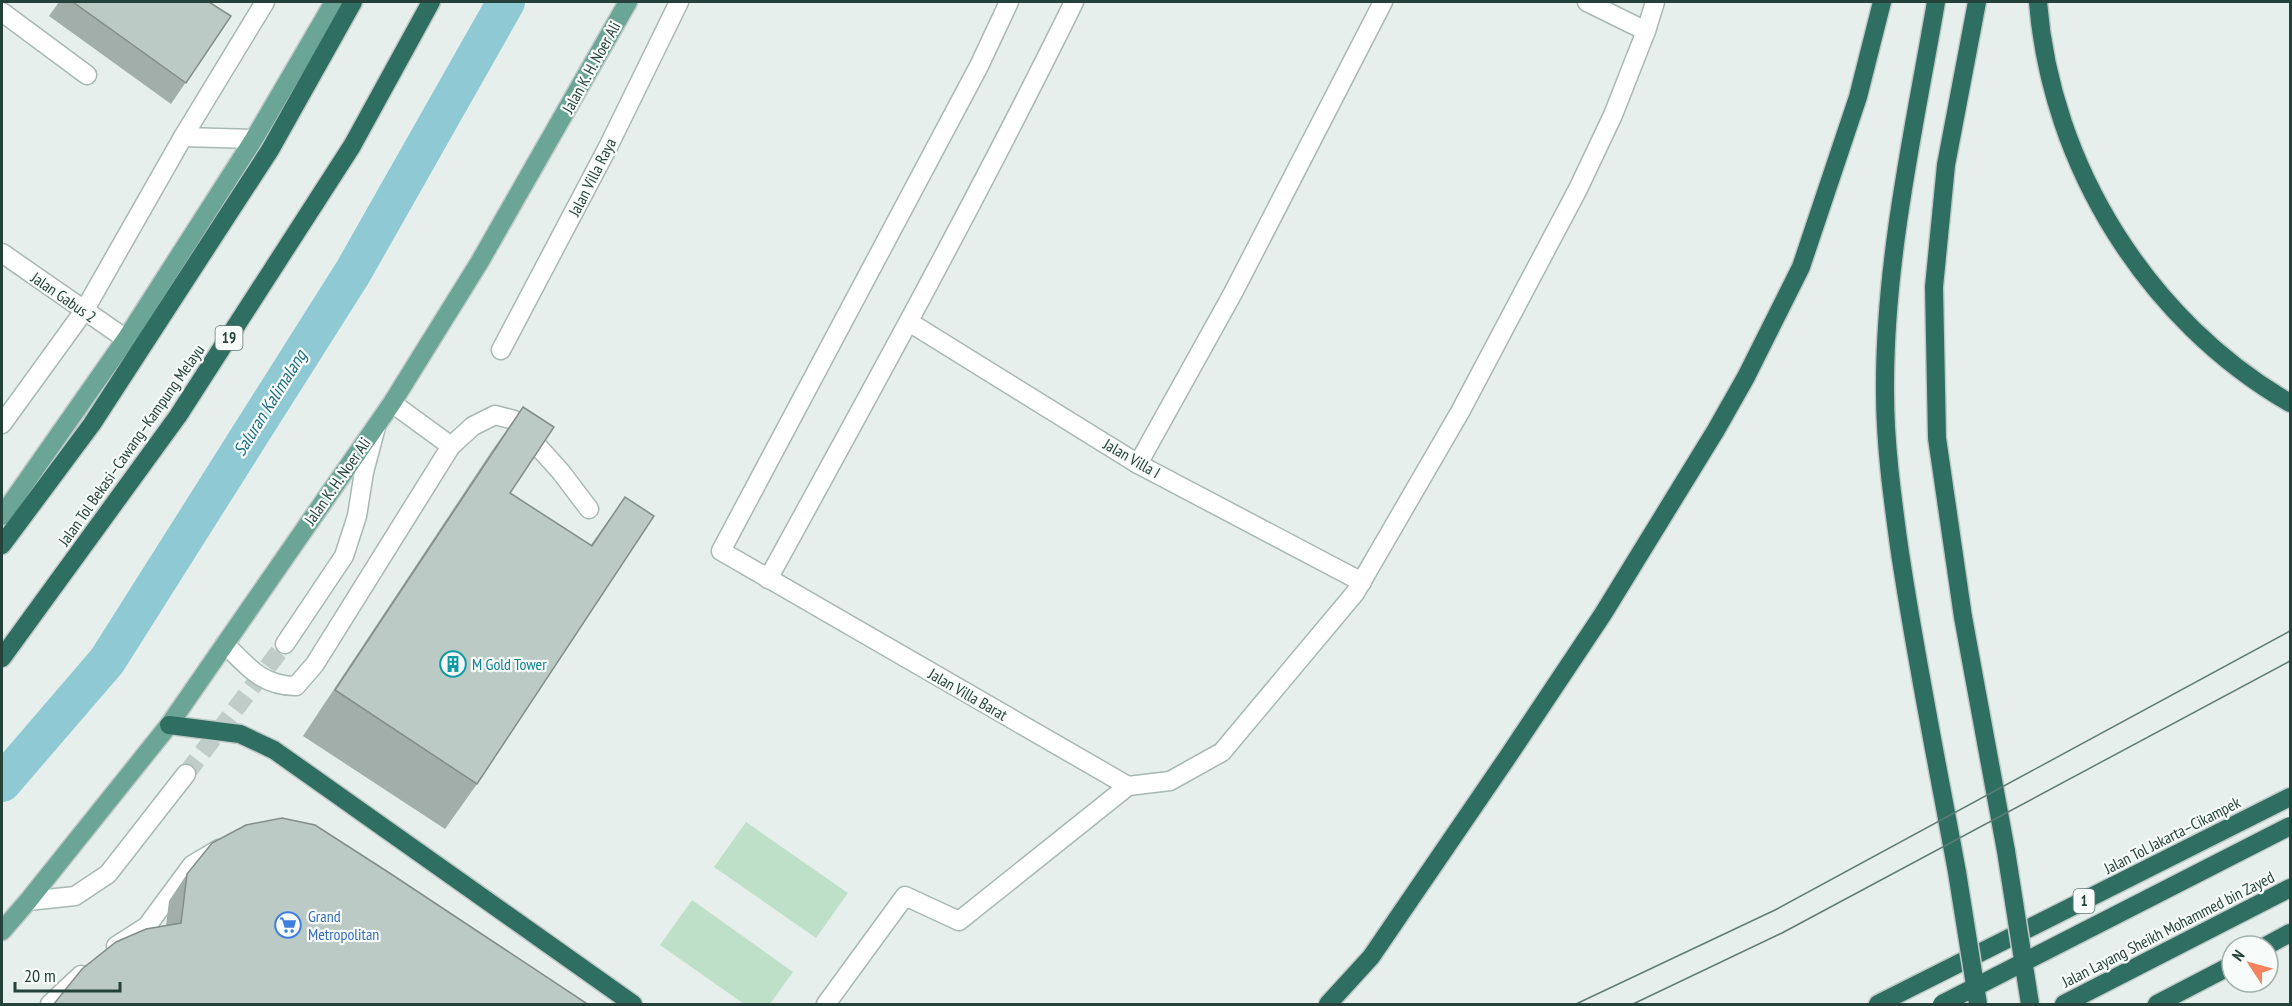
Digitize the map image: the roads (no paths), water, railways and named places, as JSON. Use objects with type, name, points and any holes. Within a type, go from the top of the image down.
[{"type":"highway","points":[[2,545],[92,424],[270,150],[353,2]]},
{"type":"highway","name":"Jalan Tol Bekasi–Cawang–Kampung Melayu","points":[[2,658],[178,416],[352,146],[431,2]]},
{"type":"highway","points":[[1328,1005],[1371,957],[1514,749],[1603,614],[1746,377],[1801,267],[1858,97],[1882,2]]},
{"type":"highway","points":[[1936,2],[1908,160],[1893,268],[1886,339],[1884,393],[1893,503],[1907,597],[1957,872],[1978,1005]]},
{"type":"highway","points":[[1977,2],[1946,165],[1934,287],[1936,438],[1963,617],[2006,850],[2031,1005]]},
{"type":"highway","points":[[2038,2],[2054,93],[2068,136],[2087,183],[2126,250],[2176,314],[2206,343],[2262,387],[2290,403]]},
{"type":"highway","points":[[169,725],[240,734],[274,750],[633,1005]]},
{"type":"highway","name":"Jalan Tol Jakarta–Cikampek","points":[[1878,1005],[2290,797]]},
{"type":"highway","name":"1","points":[[1942,1005],[2290,826]]},
{"type":"highway","name":"Jalan Layang Sheikh Mohammed bin Zayed","points":[[2064,1005],[2290,888]]},
{"type":"highway","points":[[2157,1005],[2220,971]]},
{"type":"main road","points":[[2,516],[126,339],[254,139],[334,2]]},
{"type":"main road","name":"Jalan K. H. Noer Ali","points":[[2,931],[169,725],[392,403],[479,263],[627,2]]},
{"type":"street","points":[[2,424],[84,311],[183,136],[265,2]]},
{"type":"street","name":"Jalan Villa Raya","points":[[501,350],[608,147],[679,2]]},
{"type":"street","name":"Jalan Villa Barat","points":[[1009,2],[979,66],[721,551],[1128,786]]},
{"type":"street","points":[[768,579],[909,322],[1074,2]]},
{"type":"street","points":[[1138,464],[1233,293],[1383,2]]},
{"type":"street","points":[[1587,2],[1646,31]]},
{"type":"street","points":[[826,1005],[905,896],[959,921],[1128,786],[1170,781],[1222,752],[1355,593],[1460,412],[1573,199],[1612,115],[1646,31],[1655,2]]},
{"type":"street","points":[[2,12],[87,75]]},
{"type":"street","points":[[183,136],[254,139]]},
{"type":"street","name":"Jalan Gabus 2","points":[[2,253],[126,339]]},
{"type":"street","name":"Jalan Villa I","points":[[909,322],[1138,464],[1362,582]]},
{"type":"street","points":[[392,403],[451,446]]},
{"type":"street","points":[[225,644],[252,671],[278,686],[296,686],[315,664],[451,446],[472,426],[495,415],[514,420],[561,472],[589,508]]},
{"type":"street","points":[[285,644],[344,556],[357,516],[364,472],[378,422]]},
{"type":"street","points":[[28,901],[75,896],[108,874],[186,774]]},
{"type":"street","points":[[50,1005],[100,957],[147,926],[192,865],[232,841]]},
{"type":"waterway","name":"Saluran Kalimalang","points":[[2,783],[107,661],[353,272],[506,2]]},
{"type":"tunnel","points":[[186,774],[285,644]]},
{"type":"tram line","points":[[1576,1004],[1775,910],[2290,631]]},
{"type":"tram line","points":[[1633,1004],[1782,933],[2290,661]]},
{"type":"place","name":"M Gold Tower","points":[[453,664]]},
{"type":"place","name":"Grand Metropolitan","points":[[288,925]]}]
